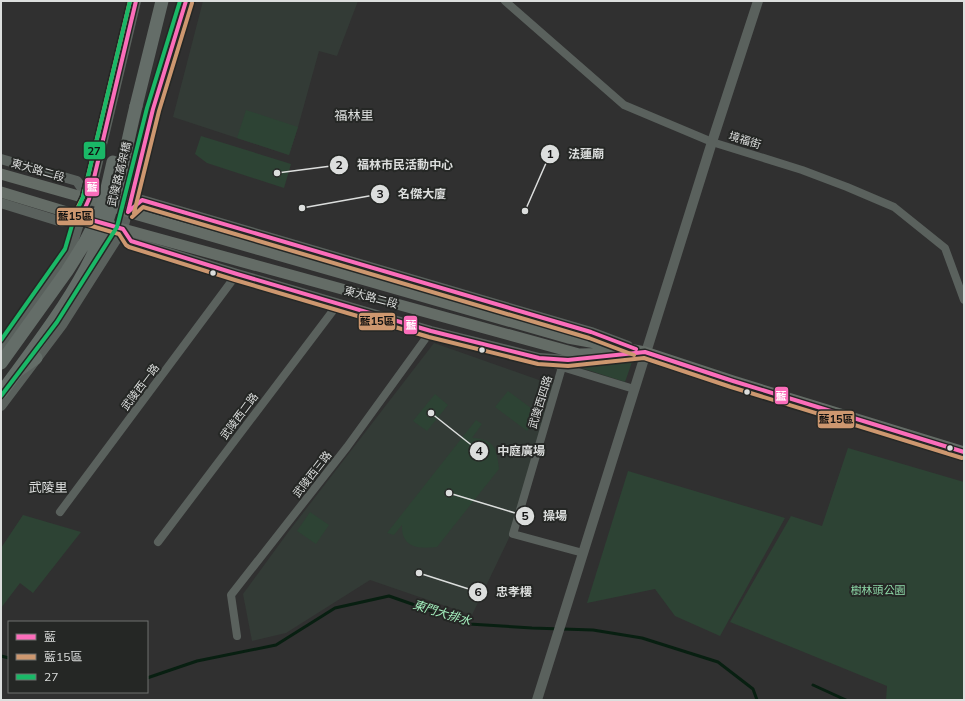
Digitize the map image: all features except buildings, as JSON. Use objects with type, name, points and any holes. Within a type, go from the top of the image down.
[{"type":"highway","name":"武陵路高架橋","points":[[1,393],[64,304],[100,240],[110,212],[154,1]]},
{"type":"highway","name":"武陵路高架橋","points":[[1,363],[67,271],[84,244],[96,219],[105,197],[162,1]]},
{"type":"highway","points":[[1,383],[36,358]]},
{"type":"main road","name":"東大路二段","points":[[1,174],[89,199],[128,212],[568,338],[645,352],[733,382],[964,452]]},
{"type":"main road","name":"東大路二段","points":[[1,192],[123,229],[579,354],[645,352]]},
{"type":"street","points":[[2,352],[70,252],[81,217],[89,199],[136,1]]},
{"type":"street","points":[[1,406],[62,324],[123,229],[153,109],[186,1]]},
{"type":"street","name":"境福街","points":[[505,1],[624,105],[712,142],[802,170],[894,207],[945,248],[964,300]]},
{"type":"street","points":[[537,700],[645,352],[758,1]]},
{"type":"street","name":"東大路二段","points":[[1,159],[77,181],[89,199]]},
{"type":"street","name":"東大路二段","points":[[128,212],[142,200],[590,332],[645,352]]},
{"type":"street","points":[[1,204],[62,222],[81,217]]},
{"type":"street","name":"東大路二段","points":[[123,229],[131,241],[431,331],[539,358],[562,367],[634,389]]},
{"type":"street","name":"武陵西一路","points":[[60,512],[237,274]]},
{"type":"street","name":"武陵西二路","points":[[158,542],[338,304]]},
{"type":"street","name":"武陵西三路","points":[[237,636],[231,595],[346,447],[431,331]]},
{"type":"street","name":"東大路二段","points":[[539,358],[568,360],[645,352]]},
{"type":"street","name":"武陵西四路","points":[[562,367],[513,534],[583,553]]},
{"type":"shaded area","points":[[203,1],[358,1],[337,56],[319,51],[289,155],[173,117]]},
{"type":"shaded area","points":[[434,343],[553,385],[509,538],[472,615],[370,580],[286,633],[252,641],[243,594],[289,531]]},
{"type":"green space","points":[[246,110],[298,127],[289,155],[237,138]]},
{"type":"green space","points":[[201,136],[291,164],[284,188],[207,163],[195,154]]},
{"type":"green space","points":[[563,362],[632,362],[625,382]]},
{"type":"green space","points":[[508,391],[539,414],[527,431],[495,407]]},
{"type":"green space","points":[[435,394],[448,405],[427,431],[413,421]]},
{"type":"green space","points":[[476,420],[482,424],[472,438],[485,440],[493,446],[497,455],[499,469],[437,547],[427,548],[413,546],[405,540],[402,525],[394,535],[387,533]]},
{"type":"green space","name":"樹林頭公園","points":[[848,448],[964,482],[964,700],[886,700],[887,686],[730,622],[791,516],[822,526]]},
{"type":"green space","points":[[628,471],[785,518],[720,636],[675,616],[655,589],[587,603]]},
{"type":"green space","points":[[310,512],[329,525],[316,544],[297,531]]},
{"type":"green space","points":[[23,515],[81,532],[33,593],[20,583],[1,608],[1,548]]},
{"type":"waterway","name":"東門大排水","points":[[148,678],[197,661],[276,645],[335,608],[389,596],[469,624],[593,630],[642,638],[718,662],[753,689],[757,700]]},
{"type":"waterway","name":"東門大排水","points":[[1,656],[8,658]]},
{"type":"waterway","points":[[813,685],[846,700]]},
{"type":"transit line","name":"藍15區","points":[[130,1],[83,197],[78,206],[75,217],[78,222],[119,234],[129,247],[429,337],[538,364],[568,366],[644,358],[731,387],[962,458]]},
{"type":"transit line","name":"27","points":[[1,340],[65,249],[75,215],[83,197],[130,1]]},
{"type":"transit line","name":"藍","points":[[136,1],[89,199],[81,217],[123,229],[131,241],[431,331],[539,358],[568,360],[645,352],[733,381],[964,452]]},
{"type":"transit line","name":"27","points":[[1,396],[57,322],[117,227],[147,108],[180,1]]},
{"type":"transit line","name":"藍","points":[[128,212],[153,109],[186,1]]},
{"type":"transit line","name":"藍15區","points":[[134,213],[159,111],[192,3]]},
{"type":"transit line","name":"藍","points":[[128,212],[142,200],[591,332],[636,349]]},
{"type":"transit line","name":"藍15區","points":[[132,217],[143,207],[589,338],[634,355]]},
{"type":"place","name":"福林市民活動中心","points":[[277,173]]},
{"type":"place","name":"名傑大廈","points":[[302,208]]},
{"type":"place","name":"法蓮廟","points":[[525,211]]},
{"type":"place","name":"中庭廣場","points":[[431,413]]},
{"type":"place","name":"操場","points":[[449,493]]},
{"type":"place","name":"忠孝樓","points":[[419,573]]},
{"type":"district","name":"福林里","points":[[354,115]]},
{"type":"district","name":"武陵里","points":[[48,487]]}]
